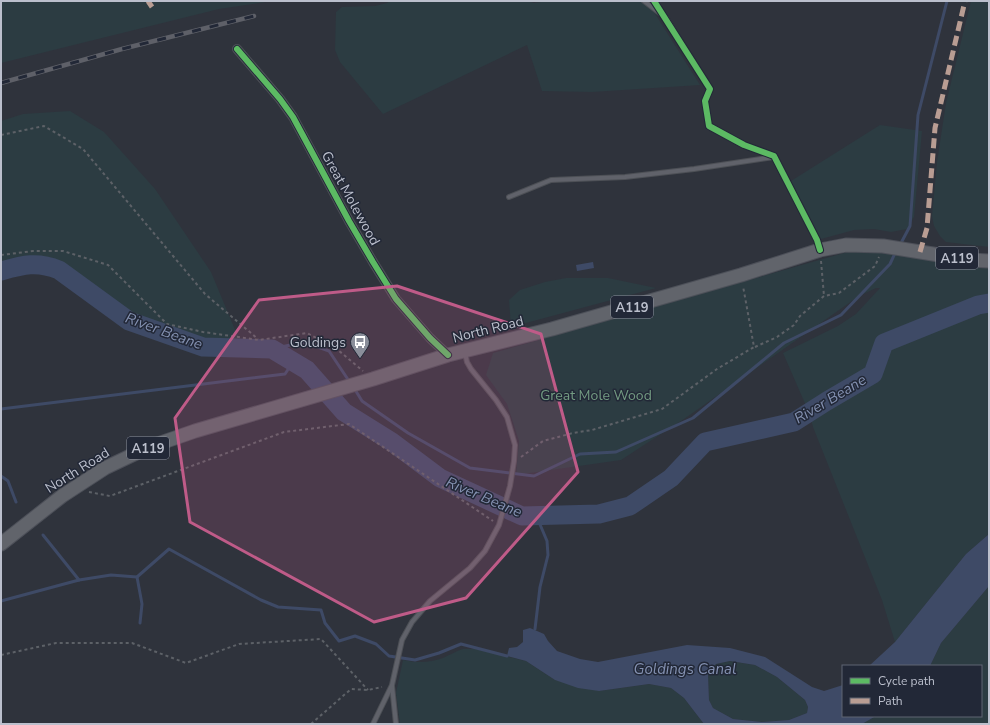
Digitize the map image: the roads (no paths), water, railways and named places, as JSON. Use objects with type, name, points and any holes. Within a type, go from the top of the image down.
[{"type":"main road","name":"North Road","points":[[1,544],[62,496],[105,468],[149,447],[195,431],[373,379],[448,355],[552,330],[742,276],[820,250],[846,245],[887,247],[970,260],[989,260]]},
{"type":"street","name":"Great Molewood","points":[[237,49],[280,99],[293,117],[338,202],[396,299],[430,338],[448,355]]},
{"type":"lane","points":[[644,1],[666,18],[710,89],[705,101],[709,126],[744,145],[774,156],[818,240],[820,250]]},
{"type":"lane","points":[[509,197],[551,180],[657,174],[774,156]]},
{"type":"lane","points":[[373,724],[392,685],[402,640],[412,622],[430,601],[470,568],[485,551],[499,523],[510,486],[514,464],[515,445],[507,417],[496,400],[471,369],[467,362],[465,351]]},
{"type":"lane","points":[[392,685],[396,724]]},
{"type":"water","points":[[593,262],[594,268],[577,271],[576,265]]},
{"type":"water","points":[[989,534],[989,586],[941,643],[930,665],[870,665],[895,642],[966,554]]},
{"type":"water","name":"Goldings Canal","points":[[530,628],[544,634],[557,651],[580,659],[598,662],[687,645],[730,648],[765,657],[812,687],[824,691],[842,685],[842,717],[874,717],[862,724],[704,724],[684,698],[671,688],[649,684],[599,691],[578,688],[555,680],[526,661],[507,656],[509,648],[517,647],[523,642],[523,630]],"holes":[[[730,661],[755,665],[777,677],[805,700],[808,707],[807,713],[789,720],[762,722],[733,719],[713,708],[709,700],[708,673],[716,664]]]},
{"type":"waterway","points":[[900,245],[910,226],[918,115],[947,1]]},
{"type":"waterway","points":[[354,388],[362,401],[408,433],[470,468],[534,476],[580,454],[616,452],[693,418],[784,343],[841,315],[890,264],[896,251]]},
{"type":"waterway","name":"River Beane","points":[[1,271],[30,265],[51,267],[59,270],[129,321],[203,347],[272,349],[307,370],[344,412],[392,442],[440,478],[522,516],[599,514],[630,506],[671,478],[705,442],[794,422],[873,374],[884,343],[978,305],[989,303]]},
{"type":"waterway","points":[[272,349],[304,342],[329,351],[349,381]]},
{"type":"waterway","points":[[1,409],[285,374],[293,362]]},
{"type":"waterway","points":[[1,476],[8,481],[16,502]]},
{"type":"waterway","points":[[535,629],[540,587],[548,555],[547,541],[536,515]]},
{"type":"waterway","points":[[43,535],[79,580]]},
{"type":"waterway","points":[[1,601],[79,580],[111,575],[137,577],[169,549],[261,600],[278,607],[321,610],[325,623],[339,641],[355,636],[376,644],[389,656],[415,660],[439,653],[461,644],[507,656]]},
{"type":"waterway","points":[[137,577],[142,604],[140,623]]},
{"type":"railway","points":[[1,83],[122,49],[254,16]]},
{"type":"place","name":"Goldings","points":[[360,359]]},
{"type":"park label","name":"Great Mole Wood","points":[[596,395]]}]
